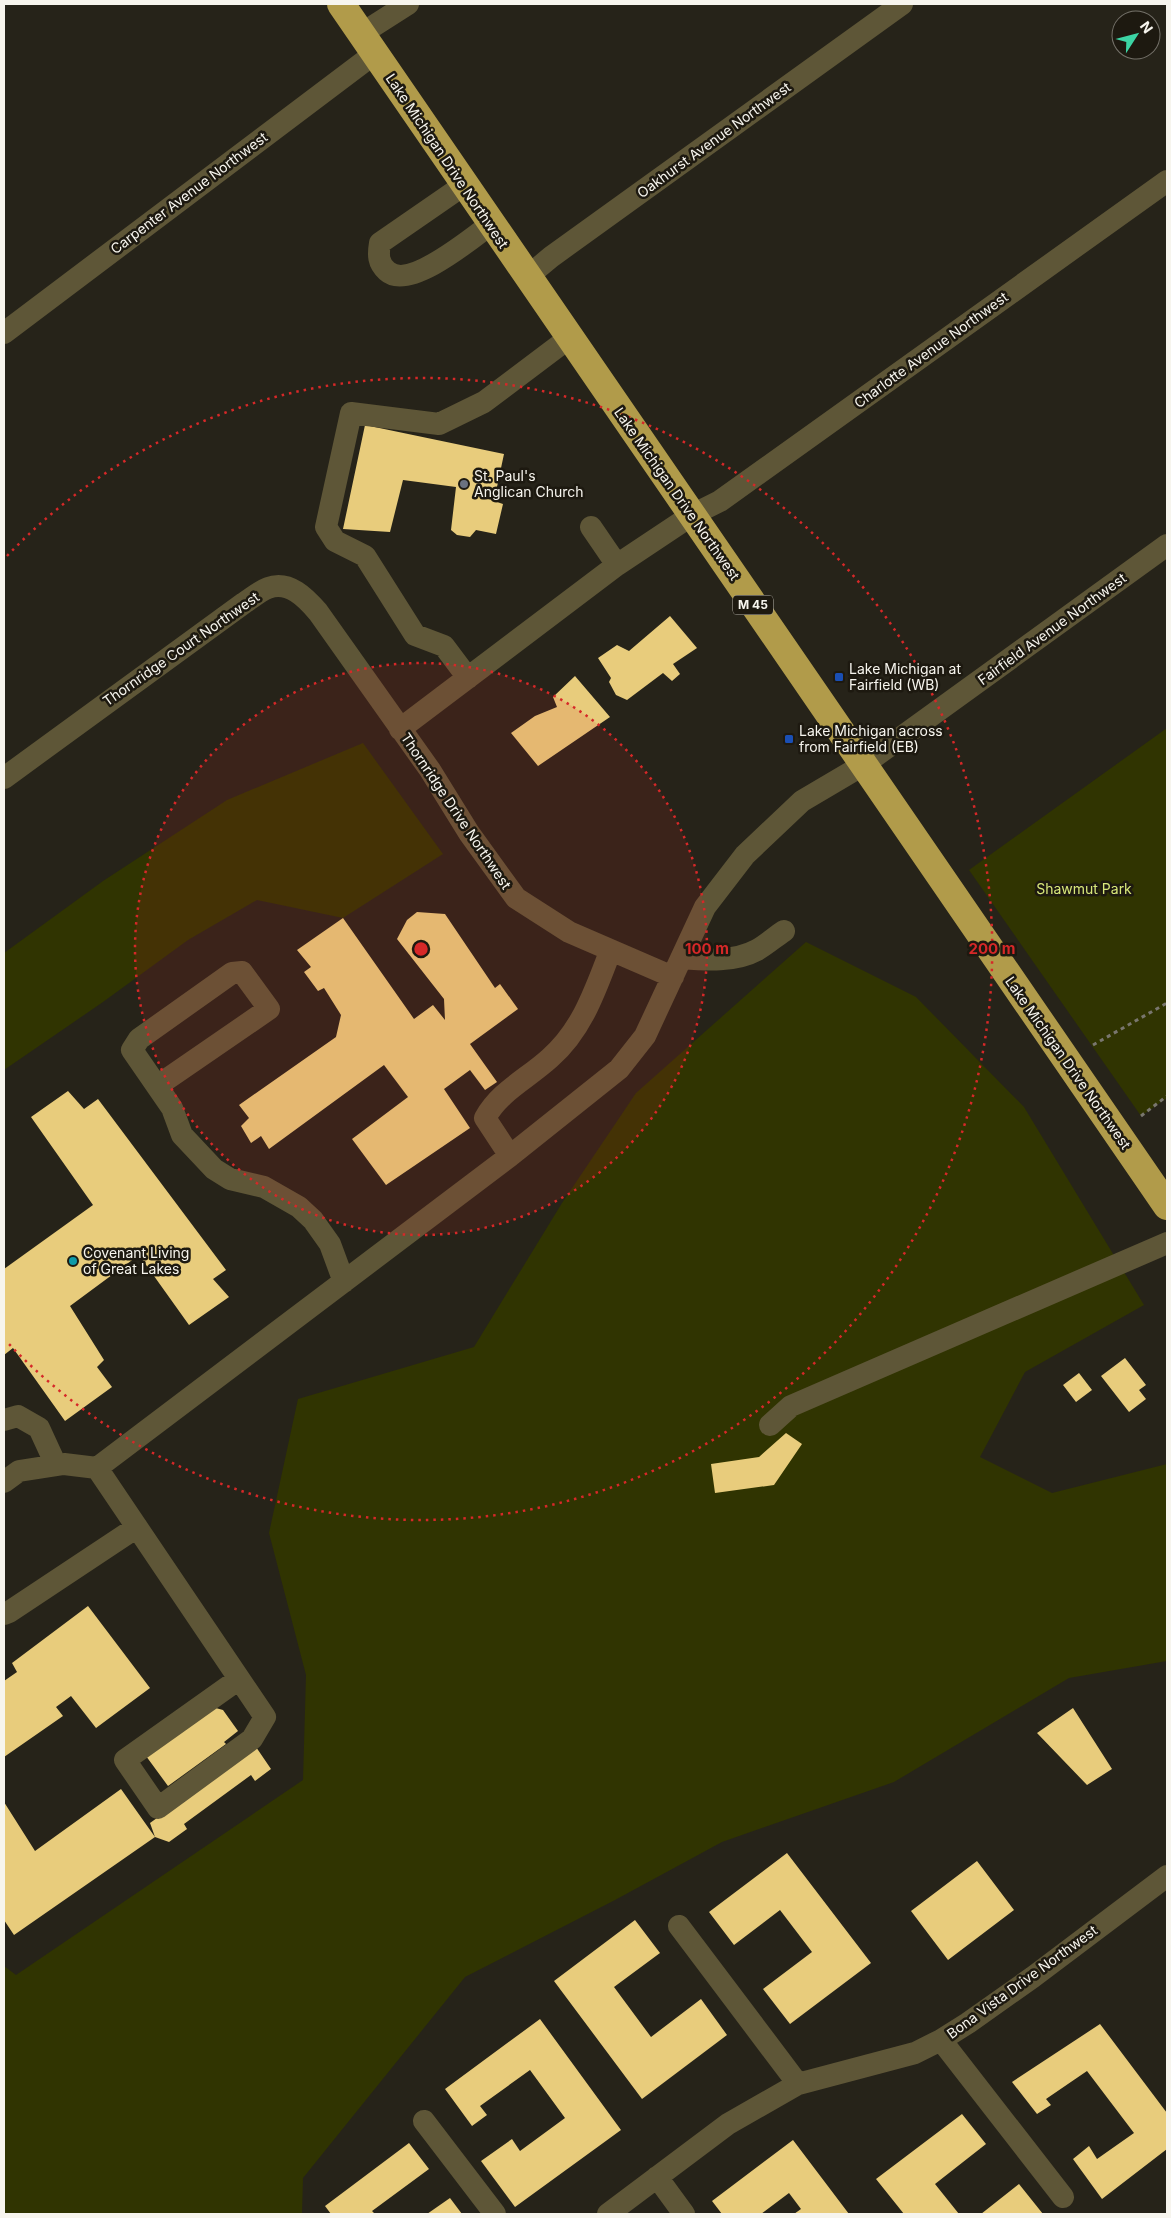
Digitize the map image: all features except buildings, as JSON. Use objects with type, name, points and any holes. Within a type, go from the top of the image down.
[{"type":"highway","name":"Lake Michigan Drive Northwest","points":[[340,4],[1167,1206]]},
{"type":"street","name":"Carpenter Avenue Northwest","points":[[4,333],[368,44],[408,4]]},
{"type":"street","name":"Oakhurst Avenue Northwest","points":[[527,277],[902,4]]},
{"type":"street","name":"Charlotte Avenue Northwest","points":[[692,515],[720,501],[1167,181]]},
{"type":"street","points":[[464,185],[380,243],[378,254],[382,266],[392,276],[404,276],[417,272],[439,261],[491,224]]},
{"type":"street","points":[[468,678],[444,646],[415,635],[365,556],[335,541],[326,527],[351,414],[440,424],[484,402],[569,338]]},
{"type":"street","name":"Thornridge Drive Northwest","points":[[692,515],[617,565],[400,729],[430,770],[469,833],[516,898],[569,932],[610,952],[678,968],[710,960],[744,955],[757,950],[784,932]]},
{"type":"street","points":[[591,527],[617,565]]},
{"type":"street","name":"Fairfield Avenue Northwest","points":[[97,1468],[510,1156],[618,1069],[645,1036],[705,907],[745,855],[802,801],[863,765],[1167,545]]},
{"type":"street","name":"Thornridge Court Northwest","points":[[4,778],[96,709],[268,588],[286,587],[305,596],[400,729]]},
{"type":"street","points":[[510,1156],[485,1118],[493,1102],[550,1058],[572,1034],[589,1008],[610,952]]},
{"type":"street","points":[[157,1086],[269,1009],[242,972],[232,973],[139,1039],[132,1050],[172,1108],[182,1134],[214,1169],[230,1178],[264,1187],[298,1208],[313,1220],[330,1244],[344,1282]]},
{"type":"street","points":[[770,1425],[791,1406],[1167,1243]]},
{"type":"street","points":[[4,1420],[18,1416],[39,1428],[56,1465]]},
{"type":"street","points":[[4,1482],[19,1471],[56,1465],[64,1464],[97,1468],[239,1679],[264,1717],[252,1739],[158,1808],[125,1760],[239,1679]]},
{"type":"street","points":[[4,1614],[137,1527]]},
{"type":"street","name":"Bona Vista Drive Northwest","points":[[608,2214],[728,2124],[798,2084],[915,2052],[941,2040],[1033,1977],[1167,1876]]},
{"type":"street","points":[[679,1926],[798,2084]]},
{"type":"street","points":[[941,2040],[1064,2197]]},
{"type":"street","points":[[424,2121],[495,2214]]},
{"type":"street","points":[[657,2177],[684,2214]]},
{"type":"path","points":[[1093,1045],[1167,1003]]},
{"type":"path","points":[[1141,1116],[1167,1096]]},
{"type":"green space","name":"Shawmut Park","points":[[1167,728],[1167,1098],[1141,1116],[969,870]]},
{"type":"green space","points":[[363,743],[443,854],[343,918],[257,900],[188,940],[103,1002],[4,1070],[4,953],[103,881],[227,800]]},
{"type":"green space","points":[[806,942],[916,997],[1024,1107],[1144,1305],[1025,1372],[980,1457],[1052,1493],[1167,1464],[1167,1661],[1069,1678],[894,1782],[722,1842],[615,1900],[465,1977],[303,2178],[302,2214],[4,2214],[4,1966],[16,1975],[303,1780],[306,1675],[269,1533],[298,1399],[474,1347],[562,1203],[636,1093]]},
{"type":"place","name":"St. Paul's Anglican Church","points":[[464,484]]},
{"type":"place","name":"Lake Michigan at Fairfield (WB)","points":[[839,677]]},
{"type":"place","name":"Lake Michigan across from Fairfield (EB)","points":[[789,739]]},
{"type":"place","name":"Covenant Living of Great Lakes","points":[[73,1261]]}]
